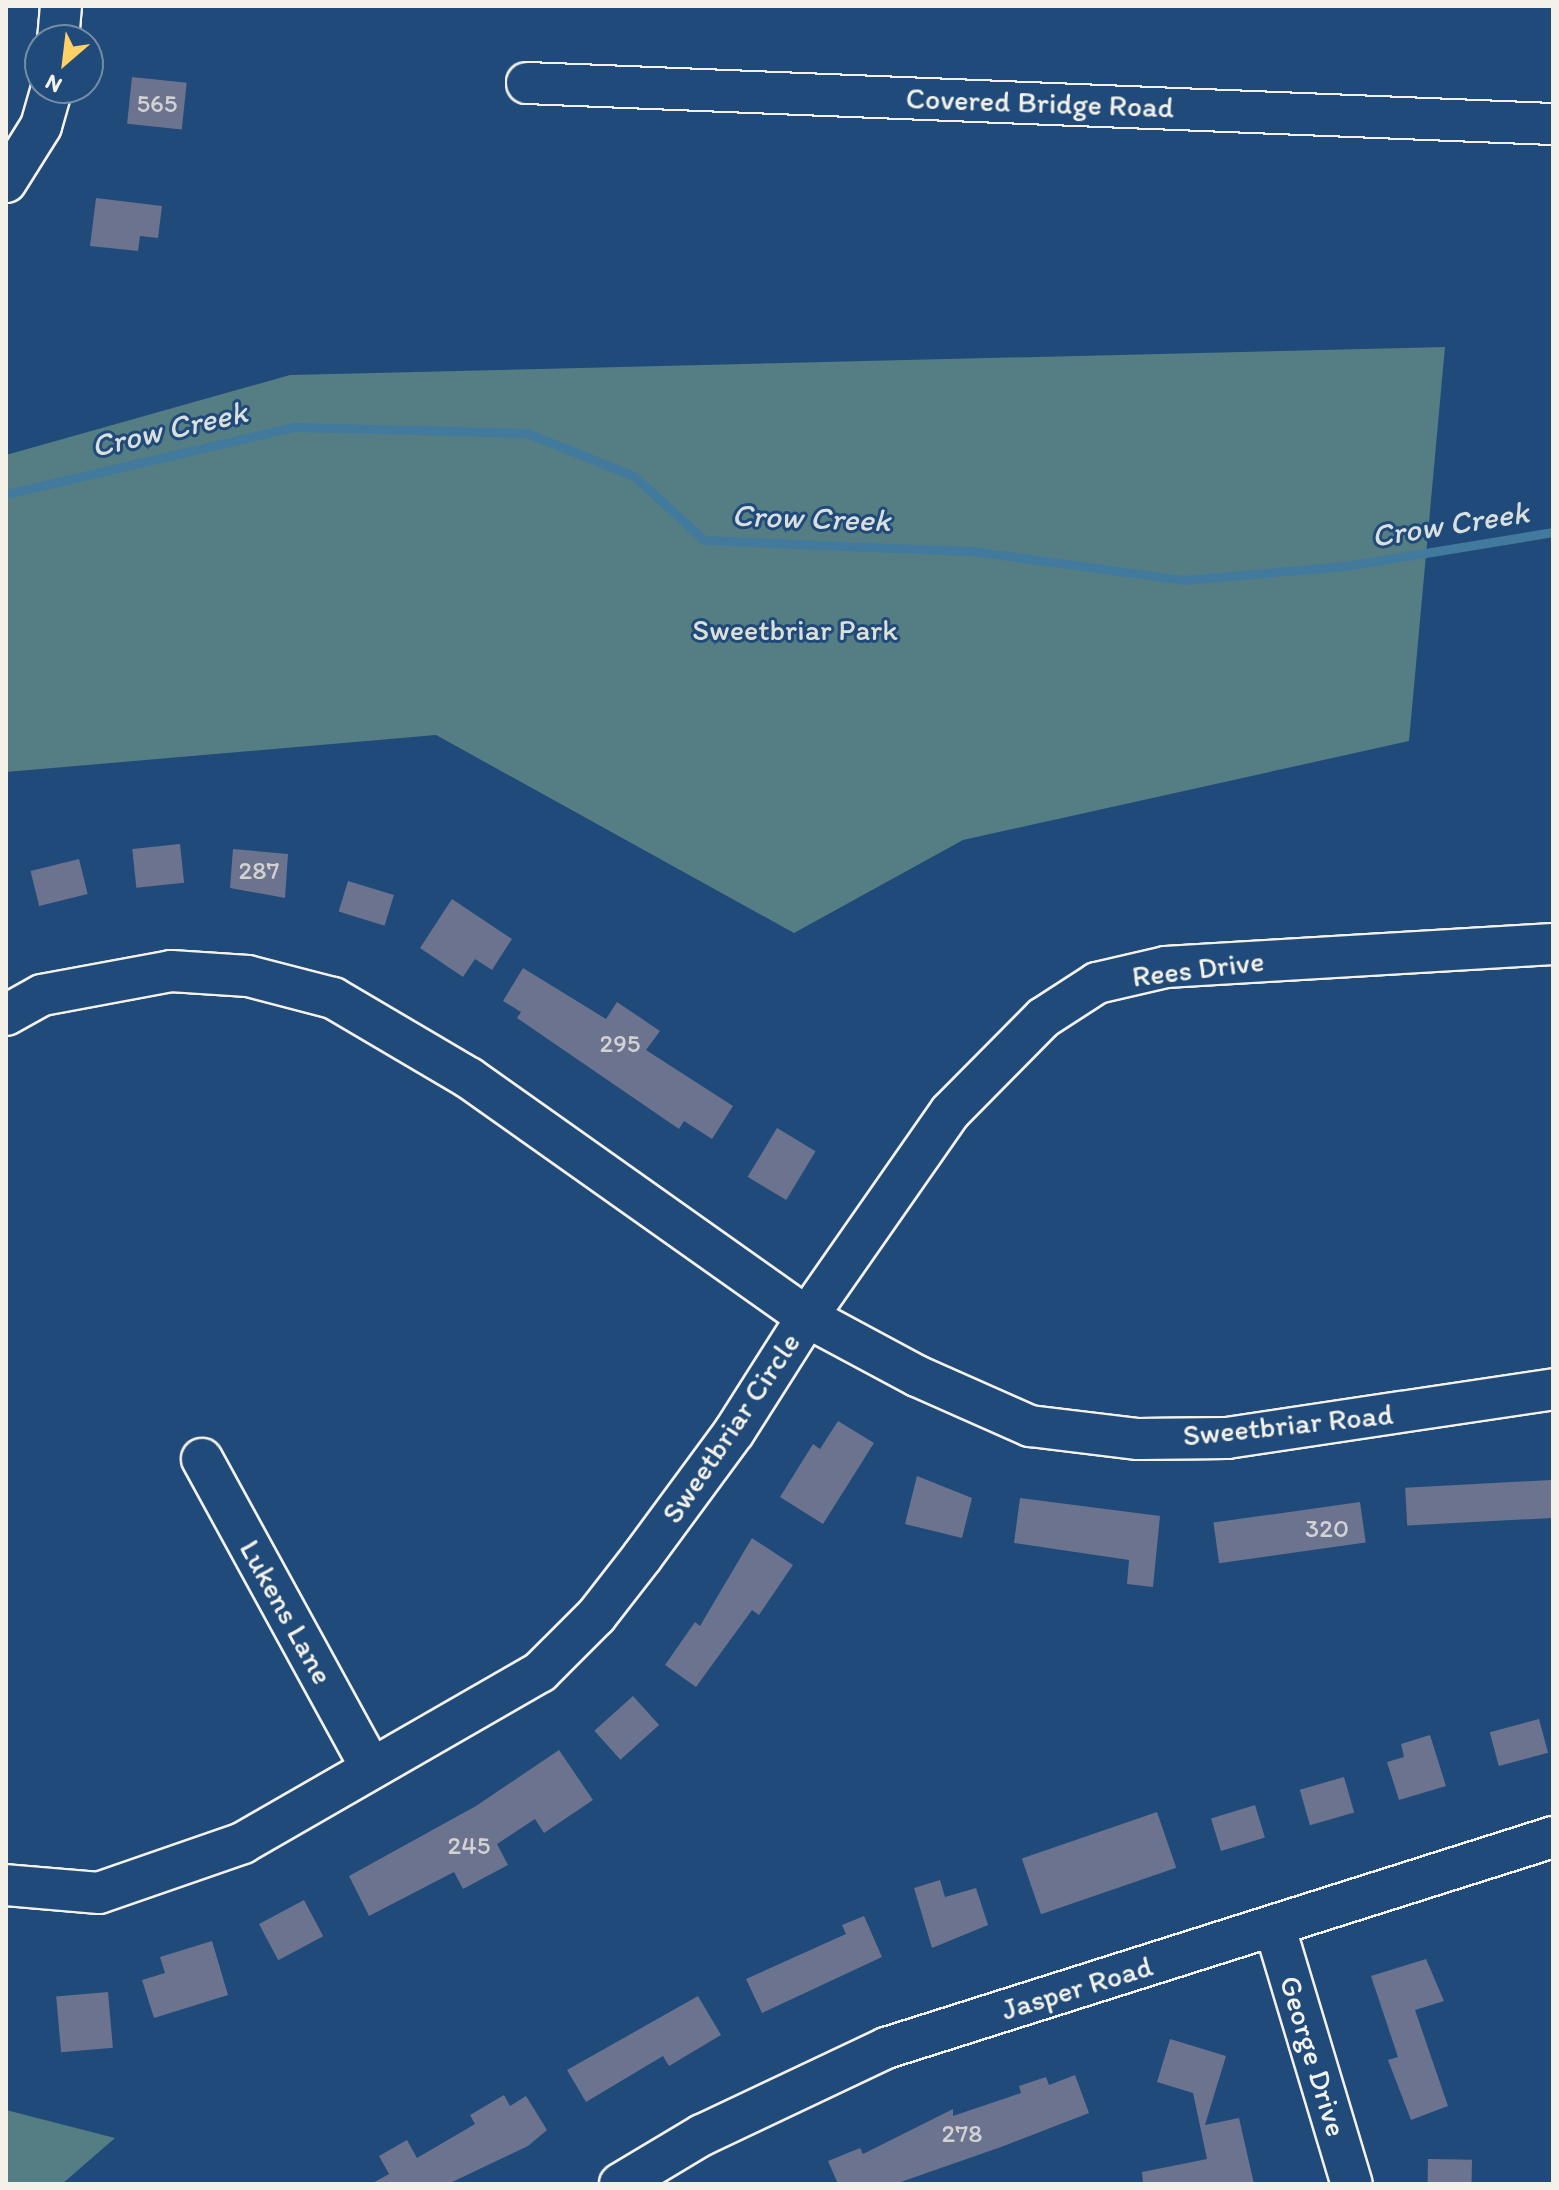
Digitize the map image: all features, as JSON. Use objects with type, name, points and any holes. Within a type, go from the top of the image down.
[{"type":"street","name":"Covered Bridge Road","points":[[527,83],[1553,124]]},
{"type":"street","points":[[6,182],[41,126],[47,104]]},
{"type":"street","name":"Rees Drive","points":[[807,1317],[950,1112],[1043,1018],[1097,983],[1166,967],[1553,944]]},
{"type":"street","name":"Sweetbriar Circle","points":[[6,1015],[42,995],[171,971],[248,976],[333,998],[469,1078],[807,1317],[734,1432],[596,1616],[540,1672],[370,1766],[243,1843],[99,1893],[6,1885]]},
{"type":"street","name":"Sweetbriar Road","points":[[807,1317],[917,1376],[1030,1426],[1125,1437],[1227,1438],[1553,1389]]},
{"type":"street","name":"Lukens Lane","points":[[202,1459],[370,1766]]},
{"type":"street","name":"Jasper Road","points":[[620,2184],[702,2135],[886,2048],[1275,1928],[1553,1837]]},
{"type":"street","name":"George Drive","points":[[1275,1928],[1352,2184]]},
{"type":"green space","name":"Sweetbriar Park","points":[[1445,347],[1409,741],[963,840],[794,933],[436,735],[6,772],[6,455],[290,375]]},
{"type":"green space","points":[[6,2110],[115,2138],[62,2184],[6,2184]]},
{"type":"building","points":[[132,77],[187,83],[182,129],[127,124]]},
{"type":"building","points":[[96,198],[162,206],[158,238],[140,236],[138,251],[90,246]]},
{"type":"building","points":[[180,844],[184,883],[136,888],[132,849]]},
{"type":"building","points":[[233,849],[288,854],[285,898],[230,888]]},
{"type":"building","points":[[79,859],[88,894],[39,906],[30,871]]},
{"type":"building","points":[[348,881],[394,895],[385,926],[339,912]]},
{"type":"building","points":[[452,899],[512,939],[492,970],[475,959],[463,977],[420,948]]},
{"type":"building","points":[[523,968],[606,1019],[617,1002],[660,1031],[646,1050],[733,1106],[712,1139],[684,1121],[679,1129],[517,1018],[521,1012],[503,1001]]},
{"type":"building","points":[[777,1128],[816,1151],[786,1200],[748,1177]]},
{"type":"building","points":[[838,1421],[874,1443],[823,1524],[780,1497],[813,1444],[820,1449]]},
{"type":"building","points":[[917,1476],[972,1498],[962,1538],[905,1524]]},
{"type":"building","points":[[1551,1480],[1553,1518],[1407,1526],[1405,1488]]},
{"type":"building","points":[[1020,1498],[1160,1516],[1153,1587],[1127,1584],[1129,1560],[1014,1543]]},
{"type":"building","points":[[1360,1502],[1366,1543],[1219,1563],[1213,1523]]},
{"type":"building","points":[[752,1538],[793,1565],[759,1615],[752,1610],[696,1687],[665,1665],[695,1622],[700,1626]]},
{"type":"building","points":[[633,1696],[659,1725],[620,1760],[594,1731]]},
{"type":"building","points":[[1539,1719],[1548,1753],[1499,1766],[1490,1732]]},
{"type":"building","points":[[1430,1735],[1446,1786],[1399,1800],[1387,1762],[1404,1757],[1401,1744]]},
{"type":"building","points":[[559,1750],[593,1800],[544,1833],[535,1819],[497,1844],[508,1865],[463,1889],[454,1872],[369,1916],[349,1876],[476,1806]]},
{"type":"building","points":[[1344,1777],[1354,1813],[1310,1825],[1300,1790]]},
{"type":"building","points":[[1255,1805],[1265,1838],[1221,1851],[1211,1818]]},
{"type":"building","points":[[1157,1812],[1176,1868],[1041,1914],[1022,1859]]},
{"type":"building","points":[[940,1880],[945,1897],[976,1888],[988,1925],[932,1948],[914,1888]]},
{"type":"building","points":[[304,1900],[323,1936],[278,1960],[259,1924]]},
{"type":"building","points":[[864,1916],[882,1957],[762,2013],[746,1979],[846,1934],[842,1925]]},
{"type":"building","points":[[212,1941],[228,1995],[154,2018],[142,1980],[165,1973],[160,1957]]},
{"type":"building","points":[[1426,1959],[1444,2001],[1415,2010],[1448,2106],[1411,2120],[1388,2060],[1398,2057],[1371,1976]]},
{"type":"building","points":[[108,1992],[113,2048],[61,2052],[56,1997]]},
{"type":"building","points":[[698,1996],[721,2035],[669,2066],[663,2056],[586,2102],[567,2070]]},
{"type":"building","points":[[1170,2039],[1226,2056],[1205,2125],[1239,2118],[1254,2184],[1143,2184],[1142,2172],[1207,2159],[1193,2093],[1157,2082]]},
{"type":"building","points":[[1075,2075],[1089,2113],[895,2184],[838,2184],[828,2161],[860,2148],[863,2154],[953,2109],[953,2116],[1021,2093],[1019,2086],[1046,2077],[1049,2085]]},
{"type":"building","points":[[504,2095],[510,2106],[526,2096],[547,2130],[528,2146],[448,2184],[371,2184],[389,2174],[379,2156],[407,2140],[417,2158],[475,2124],[470,2115]]},
{"type":"building","points":[[1428,2159],[1472,2160],[1472,2184],[1428,2184]]},
{"type":"waterway","name":"Crow Creek","points":[[6,494],[295,427],[527,433],[634,476],[704,540],[972,551],[1183,580],[1346,566],[1553,532]]}]
